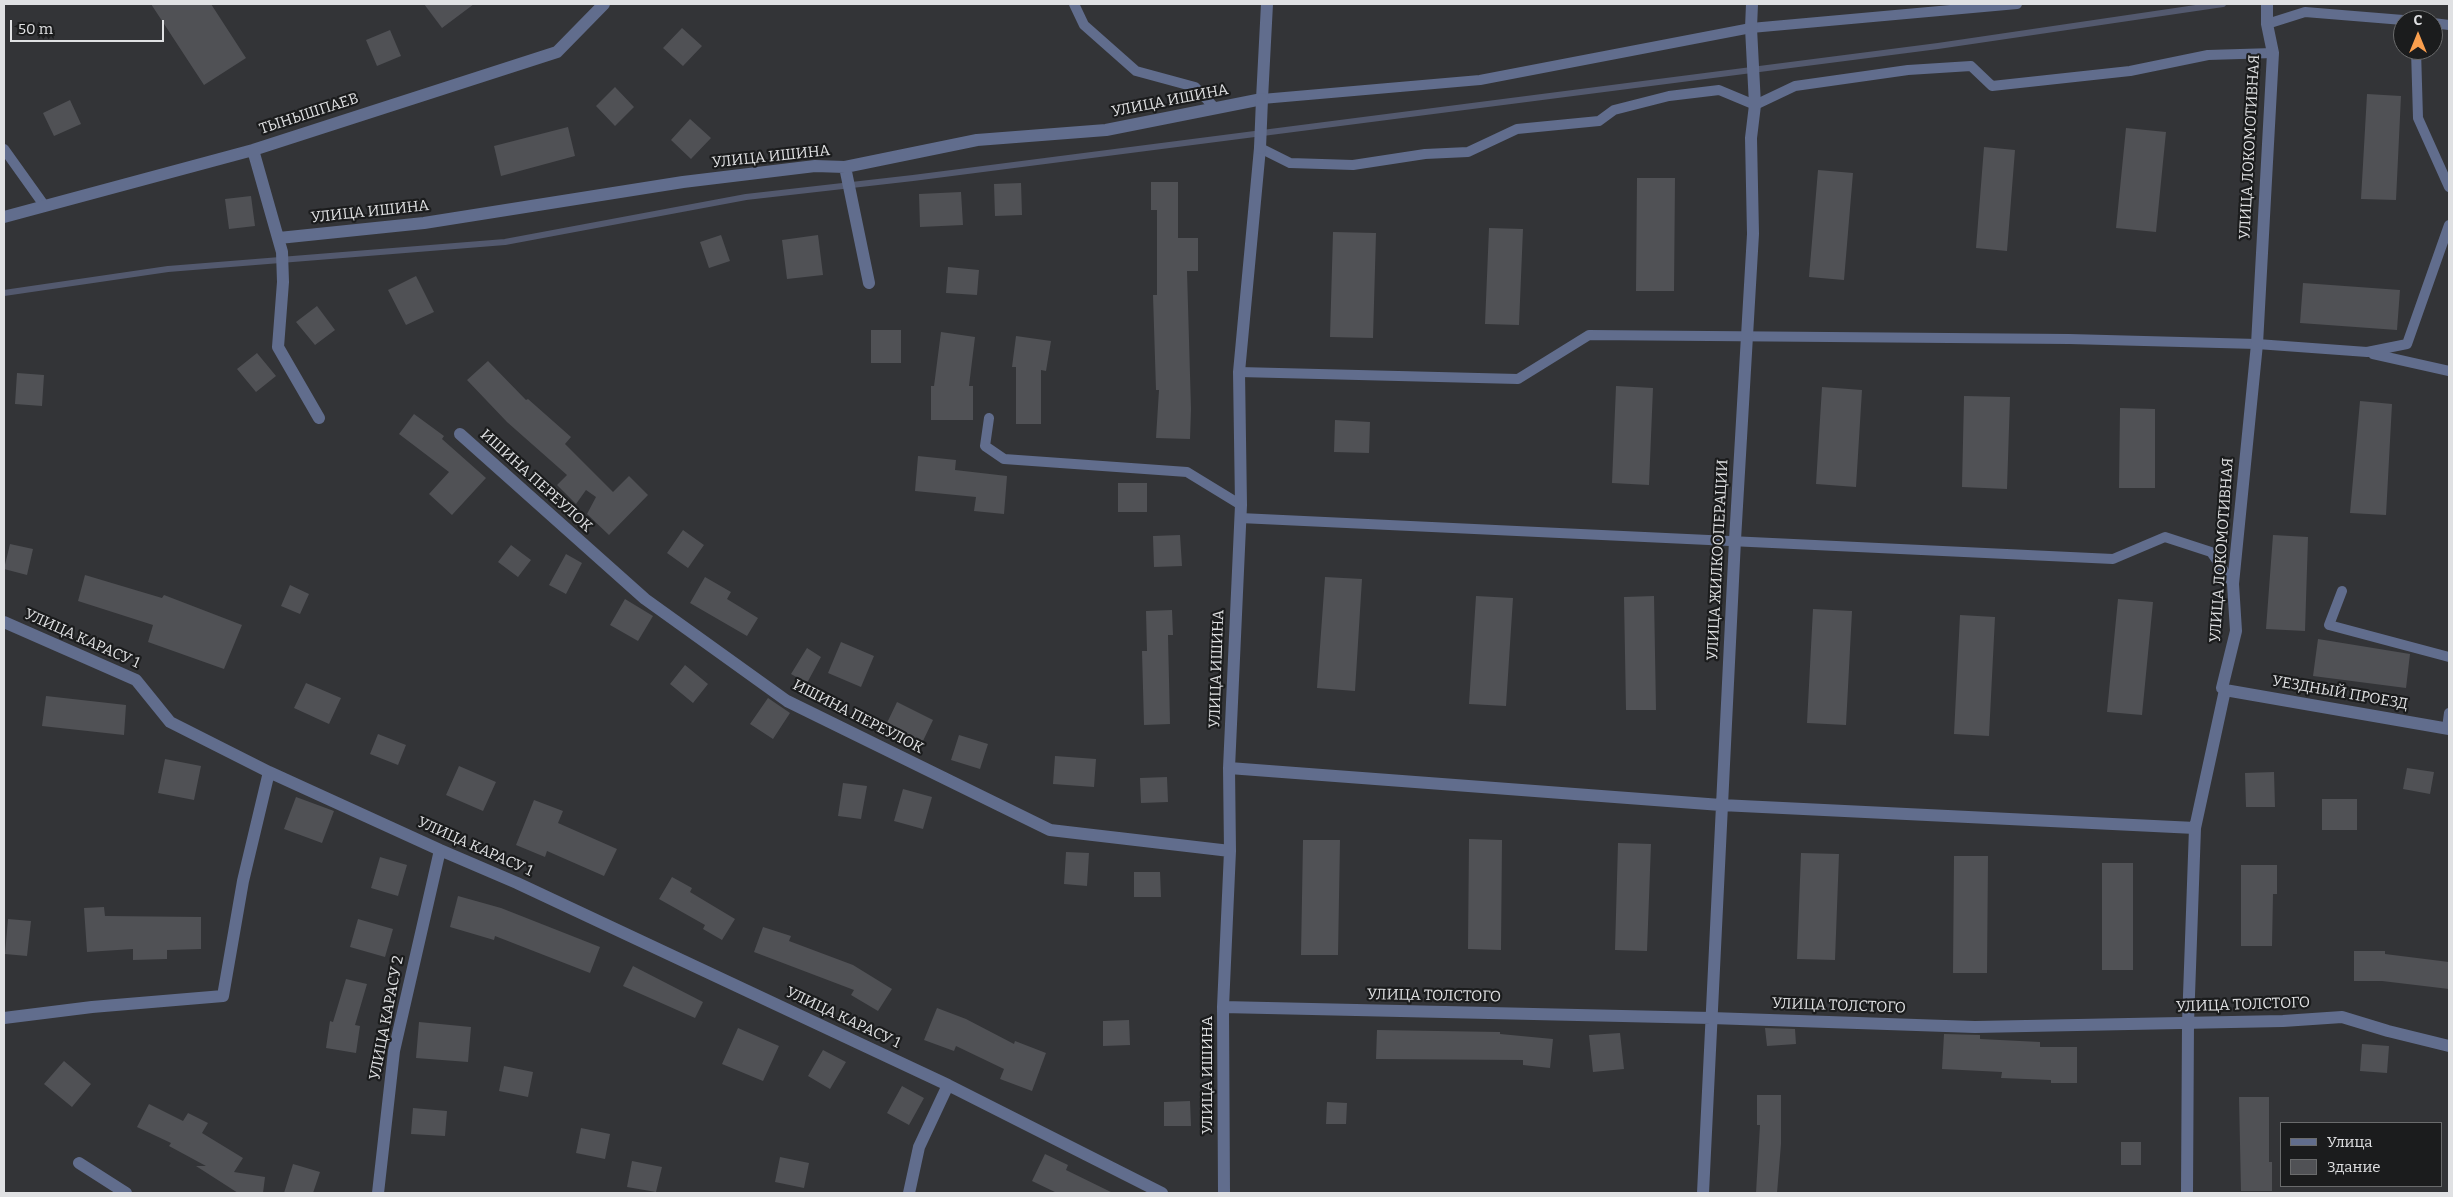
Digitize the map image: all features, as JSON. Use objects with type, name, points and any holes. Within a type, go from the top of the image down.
[{"type":"street","name":"ТЫНЫШПАЕВ","points":[[4,217],[253,150],[557,52],[604,4]]},
{"type":"street","points":[[1262,99],[1268,4]]},
{"type":"street","points":[[1751,28],[1752,4]]},
{"type":"street","name":"УЛИЦА ЛОКОМОТИВНАЯ","points":[[2188,1193],[2188,1023],[2195,828],[2225,690],[2222,688],[2236,631],[2233,584],[2257,344],[2273,53],[2266,24],[2267,4]]},
{"type":"street","name":"УЛИЦА ЖИЛКООПЕРАЦИИ","points":[[1703,1193],[1721,805],[1753,234],[1751,138],[1755,105],[1751,28]]},
{"type":"street","name":"УЛИЦА ИШИНА","points":[[279,238],[424,223],[683,182],[815,166],[845,167],[977,140],[1106,130],[1262,99],[1260,148],[1239,372],[1240,511],[1229,768],[1230,851],[1223,1007],[1224,1193]]},
{"type":"street","points":[[253,150],[282,252],[283,282],[278,347],[319,418]]},
{"type":"street","points":[[845,167],[851,204],[869,284]]},
{"type":"street","name":"ИШИНА ПЕРЕУЛОК","points":[[460,434],[645,599],[787,701],[1050,830],[1230,851]]},
{"type":"street","name":"УЛИЦА КАРАСУ 1","points":[[4,622],[136,680],[170,722],[269,772],[526,888],[948,1085],[1162,1193]]},
{"type":"street","name":"УЕЗДНЫЙ ПРОЕЗД","points":[[2225,690],[2448,729]]},
{"type":"street","points":[[1229,768],[1721,805],[2195,828]]},
{"type":"street","points":[[4,1018],[92,1007],[223,996],[243,881],[269,772]]},
{"type":"street","name":"УЛИЦА КАРАСУ 2","points":[[378,1193],[394,1051],[440,850]]},
{"type":"street","name":"УЛИЦА ТОЛСТОГО","points":[[1223,1007],[1711,1018],[1975,1027],[2283,1021],[2342,1017],[2449,1046]]},
{"type":"street","points":[[909,1193],[919,1147],[948,1085]]},
{"type":"street","points":[[79,1163],[126,1193]]},
{"type":"lane","points":[[1074,4],[1084,25],[1136,71],[1195,87],[1215,108]]},
{"type":"lane","points":[[1262,99],[1480,80],[1751,28],[2017,4]]},
{"type":"lane","points":[[2266,24],[2305,12],[2393,19]]},
{"type":"lane","points":[[1260,148],[1290,163],[1354,165],[1425,154],[1468,152],[1516,129],[1599,121],[1614,110],[1669,96],[1719,90],[1755,105],[1795,86],[1908,70],[1971,66],[1992,86],[2130,71],[2208,55],[2273,53]]},
{"type":"lane","points":[[2416,60],[2418,118],[2437,164],[2449,186]]},
{"type":"lane","points":[[4,149],[44,205]]},
{"type":"lane","points":[[2367,352],[2407,344],[2449,225]]},
{"type":"lane","points":[[1239,372],[1518,379],[1589,335],[2070,339],[2257,344],[2367,352],[2449,371]]},
{"type":"lane","points":[[989,418],[985,446],[1004,459],[1187,472],[1240,511],[1735,540],[2112,559],[2166,537],[2211,552],[2233,584]]},
{"type":"lane","points":[[2342,591],[2329,625],[2449,657]]},
{"type":"lane","points":[[2448,729],[2449,713]]},
{"type":"building","points":[[151,4],[211,4],[246,58],[204,85]]},
{"type":"building","points":[[424,4],[474,4],[442,28]]},
{"type":"building","points":[[682,28],[702,46],[683,66],[663,48]]},
{"type":"building","points":[[390,30],[401,56],[377,66],[366,40]]},
{"type":"building","points":[[615,87],[634,107],[615,126],[596,106]]},
{"type":"building","points":[[2367,94],[2401,96],[2396,200],[2361,199]]},
{"type":"building","points":[[70,100],[81,124],[54,136],[43,113]]},
{"type":"building","points":[[690,119],[711,138],[691,159],[671,140]]},
{"type":"building","points":[[568,127],[575,156],[501,176],[494,146]]},
{"type":"building","points":[[2126,128],[2166,132],[2156,232],[2116,228]]},
{"type":"building","points":[[1984,147],[2015,150],[2007,251],[1976,248]]},
{"type":"building","points":[[1818,170],[1853,173],[1844,280],[1809,277]]},
{"type":"building","points":[[1637,178],[1675,178],[1674,291],[1636,291]]},
{"type":"building","points":[[1151,182],[1178,182],[1178,238],[1198,238],[1198,271],[1187,271],[1191,409],[1190,439],[1156,438],[1159,390],[1156,390],[1153,295],[1157,295],[1157,210],[1151,210]]},
{"type":"building","points":[[1021,183],[1022,215],[995,216],[994,184]]},
{"type":"building","points":[[961,192],[963,225],[920,227],[919,194]]},
{"type":"building","points":[[251,196],[255,226],[229,229],[225,199]]},
{"type":"building","points":[[1489,228],[1523,229],[1519,325],[1485,324]]},
{"type":"building","points":[[1333,232],[1376,233],[1373,338],[1330,337]]},
{"type":"building","points":[[721,235],[730,261],[709,268],[700,242]]},
{"type":"building","points":[[818,235],[823,275],[787,279],[782,240]]},
{"type":"building","points":[[948,267],[979,270],[977,295],[946,293]]},
{"type":"building","points":[[416,276],[434,312],[406,325],[388,290]]},
{"type":"building","points":[[2303,283],[2400,290],[2397,330],[2300,323]]},
{"type":"building","points":[[317,306],[335,330],[315,345],[296,322]]},
{"type":"building","points":[[871,330],[901,330],[901,363],[871,363]]},
{"type":"building","points":[[941,332],[975,337],[969,386],[973,386],[973,420],[931,420],[931,386],[934,386]]},
{"type":"building","points":[[1016,336],[1051,341],[1046,371],[1041,370],[1041,424],[1016,424],[1016,367],[1012,367]]},
{"type":"building","points":[[257,353],[276,376],[256,392],[237,369]]},
{"type":"building","points":[[488,361],[526,400],[528,399],[571,437],[565,444],[613,492],[629,476],[648,495],[609,535],[587,514],[596,497],[586,490],[576,504],[557,485],[567,475],[507,422],[467,380]]},
{"type":"building","points":[[17,373],[44,375],[42,406],[15,404]]},
{"type":"building","points":[[1616,386],[1653,388],[1649,485],[1612,483]]},
{"type":"building","points":[[1822,387],[1862,390],[1856,487],[1816,484]]},
{"type":"building","points":[[1964,396],[2010,397],[2007,489],[1962,487]]},
{"type":"building","points":[[2360,401],[2392,404],[2386,515],[2350,513]]},
{"type":"building","points":[[2120,408],[2155,409],[2155,488],[2119,488]]},
{"type":"building","points":[[414,414],[444,436],[442,439],[486,478],[452,515],[429,494],[449,472],[399,434]]},
{"type":"building","points":[[1335,420],[1370,422],[1369,453],[1334,452]]},
{"type":"building","points":[[918,456],[956,460],[955,470],[1007,476],[1004,514],[974,511],[976,497],[915,491]]},
{"type":"building","points":[[1118,483],[1147,483],[1147,512],[1118,512]]},
{"type":"building","points":[[683,530],[704,545],[688,568],[667,553]]},
{"type":"building","points":[[1180,535],[1182,566],[1154,567],[1153,536]]},
{"type":"building","points":[[2273,535],[2308,537],[2305,631],[2266,629]]},
{"type":"building","points":[[10,544],[33,549],[27,575],[4,569]]},
{"type":"building","points":[[511,545],[531,560],[518,577],[498,562]]},
{"type":"building","points":[[566,554],[582,563],[566,594],[549,585]]},
{"type":"building","points":[[85,575],[162,598],[164,595],[242,625],[224,669],[148,642],[153,625],[78,601]]},
{"type":"building","points":[[705,577],[731,592],[727,599],[758,618],[747,636],[690,603]]},
{"type":"building","points":[[1325,577],[1362,579],[1355,691],[1317,688]]},
{"type":"building","points":[[290,585],[309,594],[300,614],[281,606]]},
{"type":"building","points":[[1476,596],[1513,598],[1506,706],[1469,704]]},
{"type":"building","points":[[1654,596],[1656,710],[1626,710],[1624,597]]},
{"type":"building","points":[[625,599],[653,616],[638,641],[610,625]]},
{"type":"building","points":[[2118,599],[2153,602],[2142,715],[2107,712]]},
{"type":"building","points":[[1813,609],[1852,611],[1846,725],[1807,723]]},
{"type":"building","points":[[1172,610],[1173,635],[1168,635],[1170,724],[1144,725],[1142,651],[1147,651],[1146,611]]},
{"type":"building","points":[[1960,615],[1995,617],[1989,736],[1954,734]]},
{"type":"building","points":[[2318,639],[2410,654],[2406,688],[2313,676]]},
{"type":"building","points":[[841,642],[874,656],[861,687],[828,673]]},
{"type":"building","points":[[807,648],[821,657],[807,683],[791,674]]},
{"type":"building","points":[[685,665],[708,684],[693,703],[670,684]]},
{"type":"building","points":[[306,683],[341,698],[329,724],[294,708]]},
{"type":"building","points":[[46,696],[126,705],[124,735],[42,726]]},
{"type":"building","points":[[768,698],[790,713],[773,739],[750,724]]},
{"type":"building","points":[[897,702],[933,720],[922,743],[886,725]]},
{"type":"building","points":[[378,734],[406,745],[398,765],[370,754]]},
{"type":"building","points":[[959,735],[988,744],[980,769],[951,760]]},
{"type":"building","points":[[1055,756],[1096,759],[1094,787],[1053,784]]},
{"type":"building","points":[[165,759],[201,766],[194,800],[158,793]]},
{"type":"building","points":[[459,766],[496,782],[483,811],[446,795]]},
{"type":"building","points":[[2407,768],[2434,772],[2430,794],[2403,789]]},
{"type":"building","points":[[2274,772],[2275,807],[2246,807],[2245,773]]},
{"type":"building","points":[[1167,777],[1168,802],[1141,803],[1140,778]]},
{"type":"building","points":[[843,783],[867,786],[861,819],[838,816]]},
{"type":"building","points":[[903,789],[932,797],[923,829],[894,821]]},
{"type":"building","points":[[296,797],[334,811],[322,843],[284,829]]},
{"type":"building","points":[[2322,799],[2357,799],[2357,830],[2322,830]]},
{"type":"building","points":[[534,800],[563,811],[558,823],[617,849],[604,876],[547,851],[545,857],[516,845]]},
{"type":"building","points":[[1469,839],[1502,840],[1501,950],[1468,949]]},
{"type":"building","points":[[1303,840],[1340,840],[1338,955],[1301,955]]},
{"type":"building","points":[[1618,843],[1651,844],[1647,951],[1615,950]]},
{"type":"building","points":[[1066,852],[1089,853],[1087,886],[1064,884]]},
{"type":"building","points":[[1801,853],[1839,854],[1835,960],[1797,959]]},
{"type":"building","points":[[1954,856],[1988,856],[1987,973],[1953,973]]},
{"type":"building","points":[[380,857],[407,865],[398,896],[371,888]]},
{"type":"building","points":[[2102,863],[2133,863],[2133,970],[2102,970]]},
{"type":"building","points":[[2241,865],[2277,865],[2277,894],[2273,894],[2272,946],[2241,946]]},
{"type":"building","points":[[1134,872],[1160,872],[1161,897],[1134,897]]},
{"type":"building","points":[[672,877],[692,888],[690,892],[735,919],[722,940],[703,929],[705,925],[659,899]]},
{"type":"building","points":[[458,896],[501,908],[600,947],[590,973],[495,936],[494,940],[450,927]]},
{"type":"building","points":[[104,907],[105,916],[201,917],[201,949],[167,950],[167,959],[133,960],[133,949],[87,952],[84,908]]},
{"type":"building","points":[[8,919],[31,921],[27,956],[5,954]]},
{"type":"building","points":[[358,919],[393,929],[385,957],[350,947]]},
{"type":"building","points":[[763,927],[791,936],[789,941],[853,965],[892,989],[878,1011],[851,995],[854,990],[754,952]]},
{"type":"building","points":[[2354,951],[2385,951],[2385,954],[2449,962],[2449,989],[2382,981],[2354,981]]},
{"type":"building","points":[[633,966],[703,1002],[695,1018],[623,986]]},
{"type":"building","points":[[346,979],[367,984],[355,1025],[360,1026],[356,1053],[326,1048],[330,1021],[333,1022]]},
{"type":"building","points":[[937,1008],[966,1019],[1014,1044],[1015,1041],[1046,1053],[1032,1091],[1000,1079],[1004,1069],[956,1046],[954,1051],[924,1040]]},
{"type":"building","points":[[1129,1020],[1130,1045],[1103,1046],[1103,1021]]},
{"type":"building","points":[[419,1022],[471,1027],[468,1062],[416,1058]]},
{"type":"building","points":[[738,1028],[779,1046],[763,1081],[722,1064]]},
{"type":"building","points":[[1765,1028],[1795,1029],[1796,1044],[1767,1046]]},
{"type":"building","points":[[1377,1030],[1500,1032],[1500,1034],[1553,1039],[1550,1068],[1523,1065],[1523,1060],[1376,1059]]},
{"type":"building","points":[[1620,1033],[1624,1069],[1593,1072],[1589,1035]]},
{"type":"building","points":[[1944,1034],[1980,1035],[1980,1039],[2040,1042],[2040,1047],[2077,1047],[2077,1083],[2051,1083],[2051,1080],[2001,1078],[2002,1072],[1942,1069]]},
{"type":"building","points":[[2362,1044],[2389,1046],[2387,1073],[2360,1071]]},
{"type":"building","points":[[823,1050],[846,1062],[830,1089],[808,1076]]},
{"type":"building","points":[[64,1061],[91,1084],[72,1107],[44,1084]]},
{"type":"building","points":[[504,1066],[533,1072],[528,1097],[499,1091]]},
{"type":"building","points":[[902,1086],[924,1098],[909,1125],[887,1113]]},
{"type":"building","points":[[1757,1095],[1781,1095],[1781,1144],[1777,1193],[1756,1193],[1760,1125],[1757,1125]]},
{"type":"building","points":[[2239,1097],[2269,1097],[2269,1162],[2272,1162],[2272,1191],[2241,1191]]},
{"type":"building","points":[[1190,1101],[1191,1126],[1164,1126],[1164,1102]]},
{"type":"building","points":[[1327,1102],[1347,1103],[1346,1124],[1326,1124]]},
{"type":"building","points":[[149,1104],[183,1121],[188,1113],[208,1123],[202,1133],[243,1158],[234,1172],[265,1177],[263,1193],[238,1193],[196,1166],[206,1166],[169,1146],[171,1143],[137,1127]]},
{"type":"building","points":[[413,1108],[447,1111],[445,1136],[411,1134]]},
{"type":"building","points":[[581,1128],[610,1134],[605,1159],[576,1153]]},
{"type":"building","points":[[2121,1142],[2141,1142],[2141,1165],[2121,1165]]},
{"type":"building","points":[[1045,1154],[1068,1165],[1066,1170],[1113,1193],[1057,1193],[1032,1181]]},
{"type":"building","points":[[780,1157],[809,1163],[804,1188],[775,1182]]},
{"type":"building","points":[[632,1161],[662,1167],[656,1192],[627,1187]]},
{"type":"building","points":[[293,1164],[320,1172],[313,1193],[284,1193]]},
{"type":"waterway","points":[[4,293],[168,269],[505,242],[746,197],[913,178],[1938,46],[2223,4]]}]
